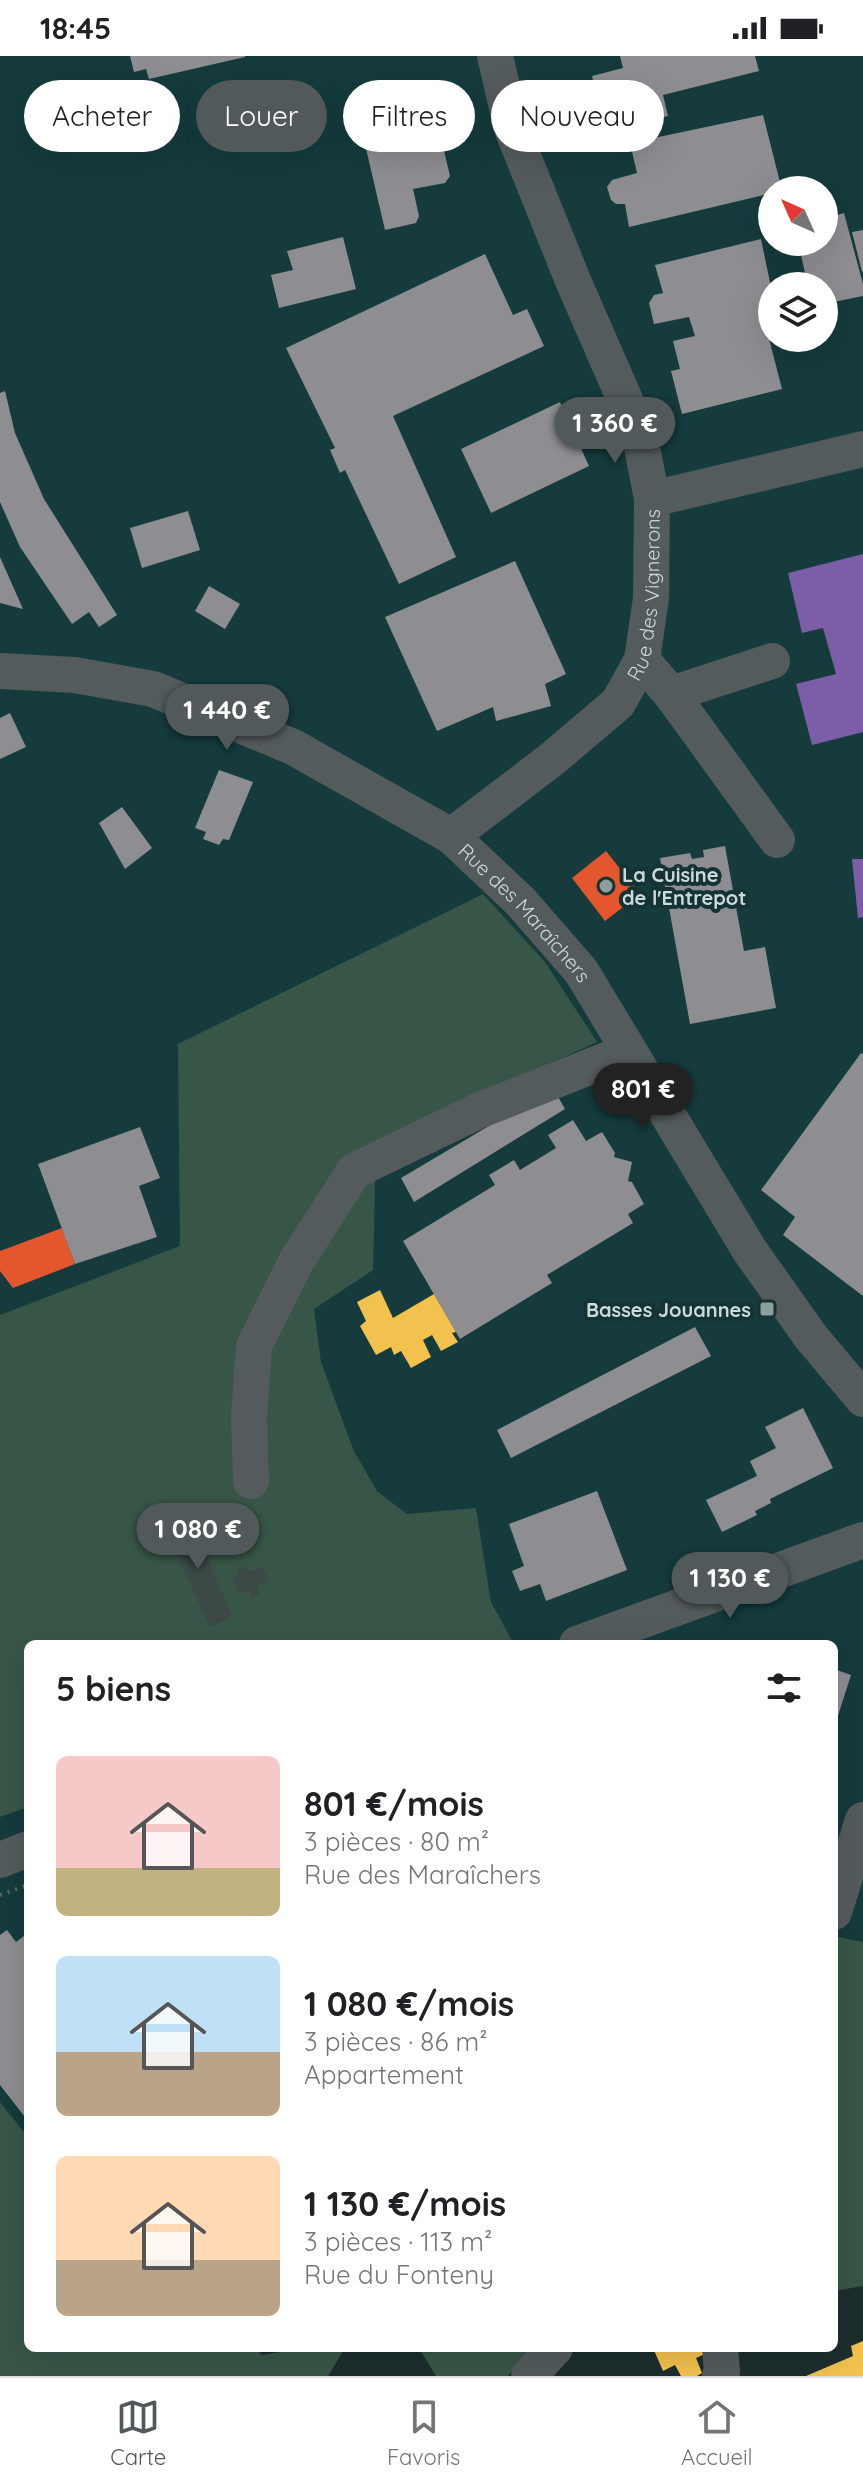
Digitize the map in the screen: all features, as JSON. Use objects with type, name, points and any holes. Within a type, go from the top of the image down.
[{"type":"street","name":"Rue des Vignerons","points":[[451,836],[552,759],[618,703],[642,660],[651,598],[652,499],[639,432],[512,129],[495,56]]},
{"type":"street","points":[[652,499],[863,449]]},
{"type":"street","points":[[642,660],[671,694],[777,840]]},
{"type":"street","points":[[671,694],[772,661]]},
{"type":"street","name":"Rue des Maraîchers","points":[[0,671],[75,675],[153,689],[293,747],[451,836],[521,902],[581,971],[750,1251],[811,1337],[863,1399]]},
{"type":"street","points":[[251,1481],[249,1418],[254,1346],[296,1262],[354,1171],[478,1111],[629,1051]]},
{"type":"street","points":[[588,1640],[863,1540]]},
{"type":"street","points":[[838,1899],[863,1820]]},
{"type":"street","points":[[0,1860],[24,1851]]},
{"type":"street","points":[[529,2376],[551,2352]]},
{"type":"street","points":[[720,2352],[720,2376]]},
{"type":"path","points":[[0,1895],[24,1886]]},
{"type":"shaded area","points":[[0,56],[863,56],[863,1942],[838,1937],[838,1640],[512,1640],[491,1602],[476,1509],[407,1514],[377,1491],[354,1451],[321,1362],[314,1308],[179,1044],[181,1246],[0,1315]]},
{"type":"shaded area","points":[[24,1808],[24,2132],[0,2102],[0,1817]]},
{"type":"green space","points":[[483,894],[545,962],[597,1042],[376,1143],[373,1270],[314,1309],[321,1362],[354,1451],[377,1491],[407,1514],[476,1508],[491,1602],[512,1640],[24,1640],[24,1808],[0,1817],[0,1315],[180,1246],[178,1044]]},
{"type":"green space","points":[[838,1937],[863,1942],[863,2286],[838,2290]]},
{"type":"green space","points":[[0,2102],[24,2132],[24,2352],[259,2352],[262,2355],[343,2352],[328,2376],[0,2376]]},
{"type":"green space","points":[[421,2352],[529,2352],[508,2376],[436,2376]]},
{"type":"building: Logements","points":[[380,1290],[393,1318],[434,1294],[456,1332],[452,1333],[458,1342],[441,1351],[432,1335],[423,1340],[431,1357],[411,1368],[401,1351],[394,1355],[391,1347],[376,1355],[360,1326],[366,1321],[357,1302]]},
{"type":"building: Logements","points":[[863,2341],[863,2376],[806,2376],[853,2356],[851,2346]]},
{"type":"building: Logements","points":[[655,2352],[704,2352],[696,2358],[702,2373],[697,2376],[681,2376],[675,2365],[663,2371]]},
{"type":"building: Commerces","name":"La Cuisine de l'Entrepot","points":[[606,851],[640,894],[605,921],[572,878]]},
{"type":"building: Commerces","points":[[62,1228],[75,1264],[13,1288],[0,1271],[0,1251]]},
{"type":"building: Bureaux","points":[[863,554],[863,732],[812,745],[796,684],[836,674],[823,628],[802,633],[788,573]]},
{"type":"building: Bureaux","points":[[852,859],[863,859],[863,917],[858,918]]},
{"type":"building: Industrie","points":[[130,56],[245,57],[149,79],[146,69],[134,72]]},
{"type":"building: Industrie","points":[[620,56],[755,56],[759,71],[664,95],[664,80],[593,80],[592,76],[623,68]]},
{"type":"building: Industrie","points":[[763,115],[778,176],[758,176],[758,196],[629,227],[625,204],[616,204],[611,200],[607,187],[612,180],[637,173],[632,152],[664,152],[664,136]]},
{"type":"building: Industrie","points":[[367,152],[444,152],[450,176],[445,183],[413,189],[419,216],[416,223],[385,230]]},
{"type":"building: Industrie","points":[[844,213],[863,284],[863,296],[838,301],[838,272],[805,272],[801,256],[838,256],[838,215]]},
{"type":"building: Industrie","points":[[863,230],[863,271],[862,272],[852,232]]},
{"type":"building: Industrie","points":[[343,237],[356,289],[279,308],[271,275],[293,270],[287,251]]},
{"type":"building: Industrie","points":[[758,240],[758,256],[765,256],[768,272],[758,272],[758,352],[772,352],[782,389],[682,414],[671,371],[680,369],[673,341],[695,336],[689,317],[654,324],[649,303],[654,295],[663,293],[655,265]]},
{"type":"building: Industrie","points":[[485,254],[513,315],[527,309],[544,346],[393,416],[456,557],[399,584],[345,470],[340,473],[330,450],[335,448],[286,348]]},
{"type":"building: Industrie","points":[[5,391],[15,433],[44,499],[117,615],[99,627],[89,612],[72,624],[20,547],[0,502],[0,393]]},
{"type":"building: Industrie","points":[[560,402],[589,466],[491,513],[461,449]]},
{"type":"building: Industrie","points":[[188,511],[200,550],[142,568],[130,528]]},
{"type":"building: Industrie","points":[[0,557],[23,609],[0,603]]},
{"type":"building: Industrie","points":[[515,561],[566,674],[545,684],[551,706],[496,721],[493,707],[437,731],[385,617]]},
{"type":"building: Industrie","points":[[209,586],[240,604],[225,629],[195,611]]},
{"type":"building: Industrie","points":[[10,713],[26,747],[0,759],[0,718]]},
{"type":"building: Industrie","points":[[219,770],[253,782],[229,840],[223,839],[219,845],[203,839],[206,832],[195,828]]},
{"type":"building: Industrie","points":[[122,807],[152,848],[125,869],[99,823]]},
{"type":"building: Industrie","points":[[725,846],[744,951],[765,947],[776,1008],[690,1024],[660,858],[690,853],[692,859],[704,857],[703,850]]},
{"type":"building: Industrie","points":[[861,1053],[863,1296],[783,1235],[795,1217],[761,1190]]},
{"type":"building: Industrie","points":[[557,1095],[565,1109],[414,1202],[401,1178],[531,1101]]},
{"type":"building: Industrie","points":[[573,1120],[586,1141],[602,1132],[615,1153],[614,1157],[632,1162],[628,1181],[632,1182],[644,1204],[628,1214],[633,1223],[547,1275],[552,1283],[460,1339],[403,1241],[495,1185],[489,1175],[514,1160],[520,1170],[556,1148],[548,1135]]},
{"type":"building: Industrie","points":[[140,1127],[160,1178],[139,1186],[157,1237],[75,1264],[38,1164]]},
{"type":"building: Industrie","points":[[695,1327],[711,1356],[511,1458],[497,1430]]},
{"type":"building: Industrie","points":[[803,1408],[833,1468],[770,1499],[771,1503],[755,1511],[757,1515],[722,1532],[706,1500],[757,1476],[750,1461],[776,1448],[765,1427]]},
{"type":"building: Industrie","points":[[597,1491],[627,1570],[546,1601],[540,1584],[520,1591],[512,1571],[524,1566],[509,1524]]},
{"type":"building: Industrie","points":[[838,1670],[851,1675],[838,1716]]},
{"type":"building: Industrie","points":[[7,1930],[16,1942],[24,1936],[24,2116],[0,2085],[0,1935]]},
{"type":"building: Autres","points":[[189,1516],[232,1616],[210,1627],[164,1528]]},
{"type":"building: Autres","points":[[241,1567],[251,1572],[262,1567],[269,1581],[257,1586],[260,1595],[252,1598],[249,1590],[238,1594],[233,1579],[239,1576],[237,1572]]},
{"type":"place","name":"La Cuisine de l'Entrepot","points":[[606,886]]},
{"type":"place","name":"Basses Jouannes","points":[[767,1309]]}]
